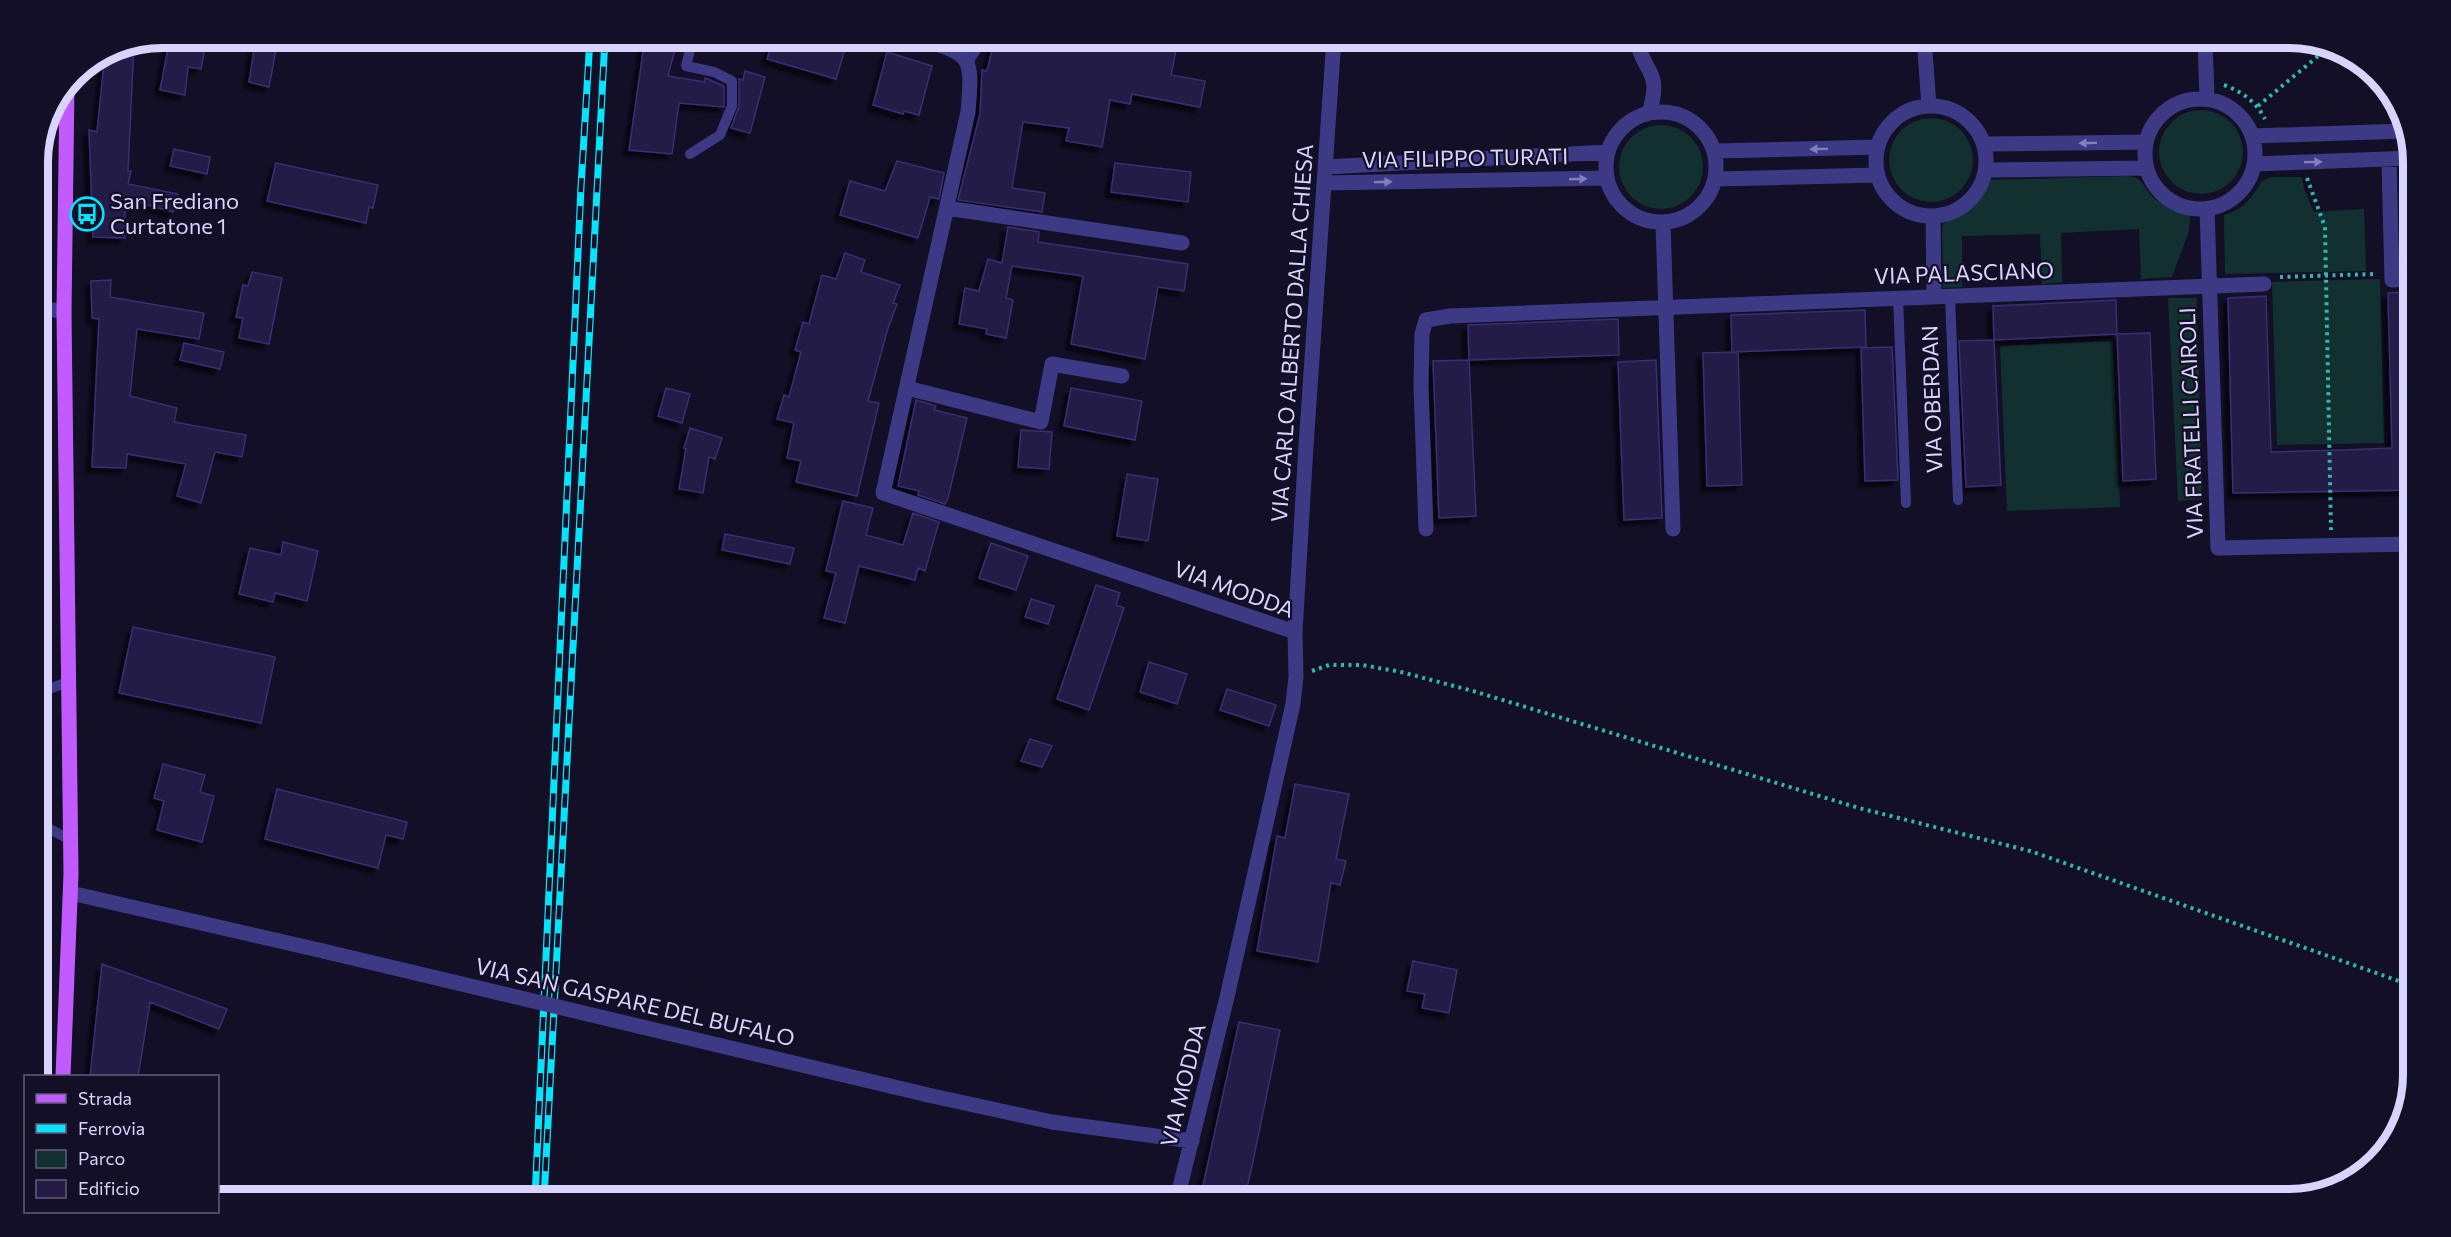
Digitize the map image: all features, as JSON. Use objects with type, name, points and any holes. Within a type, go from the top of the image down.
[{"type":"main road","points":[[63,1075],[71,893],[64,312],[67,100]]},
{"type":"street","points":[[952,48],[968,62]]},
{"type":"street","name":"VIA CARLO ALBERTO DALLA CHIESA","points":[[1295,632],[1333,48]]},
{"type":"street","points":[[1639,48],[1652,72],[1655,83],[1649,113]]},
{"type":"street","points":[[1925,48],[1929,106]]},
{"type":"street","points":[[2205,48],[2206,99]]},
{"type":"street","name":"VIA MODDA","points":[[968,62],[971,75],[968,112],[883,493],[1295,632],[1296,676],[1287,734],[1180,1189]]},
{"type":"street","points":[[2186,100],[2218,101],[2234,109],[2246,122],[2253,136],[2254,164],[2249,180],[2239,194],[2225,203],[2207,209],[2189,208],[2170,201],[2156,187],[2146,168],[2146,142],[2155,121],[2166,110],[2186,100]]},
{"type":"street","points":[[1929,106],[1949,109],[1964,117],[1976,129],[1984,144],[1986,170],[1980,188],[1970,201],[1949,214],[1917,215],[1902,208],[1889,197],[1878,176],[1876,166],[1878,147],[1884,132],[1894,120],[1908,111],[1929,106]]},
{"type":"street","points":[[1649,113],[1670,113],[1689,120],[1704,133],[1714,151],[1715,179],[1708,196],[1697,210],[1681,219],[1663,223],[1644,220],[1628,211],[1615,198],[1607,178],[1608,152],[1623,128],[1639,116],[1649,113]]},
{"type":"street","points":[[2253,136],[2399,131]]},
{"type":"street","points":[[1984,144],[2146,142]]},
{"type":"street","points":[[1714,151],[1878,147]]},
{"type":"street","name":"VIA FILIPPO TURATI","points":[[1326,166],[1608,152]]},
{"type":"street","points":[[2254,164],[2403,159]]},
{"type":"street","points":[[2389,160],[2392,280],[2403,279]]},
{"type":"street","points":[[1986,170],[2146,168]]},
{"type":"street","points":[[1715,179],[1878,176]]},
{"type":"street","name":"VIA FILIPPO TURATI","points":[[1324,183],[1607,178]]},
{"type":"street","points":[[947,208],[1182,243]]},
{"type":"street","name":"VIA FRATELLI CAIROLI","points":[[2207,209],[2218,548],[2403,544]]},
{"type":"street","name":"VIA OBERDAN","points":[[1933,216],[1942,296]]},
{"type":"street","points":[[1663,223],[1673,529]]},
{"type":"street","name":"VIA PALASCIANO","points":[[1426,529],[1421,386],[1422,334],[1426,320],[1450,316],[2264,284]]},
{"type":"street","points":[[48,309],[64,312]]},
{"type":"street","points":[[907,387],[1041,422],[1052,364],[1122,376]]},
{"type":"street","name":"VIA SAN GASPARE DEL BUFALO","points":[[71,893],[928,1095],[1052,1122],[1192,1141]]},
{"type":"lane","points":[[690,48],[686,66],[714,72],[732,81],[732,106],[720,135],[690,154]]},
{"type":"lane","points":[[968,62],[977,48]]},
{"type":"lane","name":"VIA OBERDAN","points":[[1942,296],[1958,500]]},
{"type":"lane","points":[[1898,298],[1906,503]]},
{"type":"lane","points":[[48,689],[68,682]]},
{"type":"lane","points":[[48,828],[70,840]]},
{"type":"path","points":[[2258,106],[2322,53]]},
{"type":"path","points":[[2206,79],[2238,91],[2258,106],[2273,135]]},
{"type":"path","points":[[2303,163],[2310,189],[2325,227],[2331,546]]},
{"type":"path","points":[[2264,284],[2264,278],[2392,273]]},
{"type":"path","points":[[1296,676],[1329,665],[1362,665],[1401,672],[1473,691],[1848,804],[2030,851],[2403,982]]},
{"type":"green space","points":[[2201,110],[2224,117],[2236,129],[2243,152],[2236,175],[2224,187],[2201,194],[2178,187],[2166,175],[2159,152],[2166,129],[2178,117]]},
{"type":"green space","points":[[1931,118],[1954,125],[1966,137],[1973,160],[1966,183],[1954,195],[1931,202],[1908,195],[1896,183],[1889,160],[1896,137],[1908,125]]},
{"type":"green space","points":[[1661,125],[1684,132],[1696,144],[1703,167],[1696,190],[1684,202],[1661,209],[1638,202],[1626,190],[1619,167],[1626,144],[1638,132]]},
{"type":"green space","points":[[2129,176],[2141,181],[2151,195],[2162,204],[2190,215],[2189,231],[2172,277],[2141,279],[2139,229],[2061,233],[2062,282],[2042,284],[2040,234],[1962,236],[1962,287],[1943,288],[1942,227],[1944,223],[1977,201],[1991,180]]},
{"type":"green space","points":[[2272,177],[2302,177],[2304,189],[2314,212],[2364,209],[2366,271],[2225,274],[2224,215],[2244,205],[2261,183]]},
{"type":"green space","points":[[2380,279],[2384,443],[2277,445],[2272,282]]},
{"type":"green space","points":[[2168,298],[2197,298],[2202,499],[2178,501]]},
{"type":"green space","points":[[2113,341],[2120,507],[2007,511],[2000,346]]},
{"type":"building","points":[[168,48],[205,48],[201,69],[188,67],[185,95],[160,90]]},
{"type":"building","points":[[254,48],[276,49],[269,87],[249,82]]},
{"type":"building","points":[[644,48],[675,48],[668,76],[705,82],[705,78],[724,86],[724,107],[679,103],[672,154],[629,150]]},
{"type":"building","points":[[771,48],[845,48],[836,79],[767,59]]},
{"type":"building","points":[[993,48],[1176,48],[1171,75],[1205,81],[1200,107],[1132,94],[1130,104],[1110,100],[1102,147],[1066,141],[1069,128],[1023,122],[1012,188],[1045,193],[1042,212],[958,200],[980,114],[982,70],[987,71]]},
{"type":"building","points":[[134,52],[128,171],[131,171],[128,184],[178,194],[173,212],[125,199],[125,238],[93,237],[89,130],[97,132],[104,64]]},
{"type":"building","points":[[887,52],[932,66],[919,115],[904,111],[903,114],[873,105]]},
{"type":"building","points":[[745,71],[765,77],[750,133],[731,128],[739,106],[739,79],[743,80]]},
{"type":"building","points":[[174,149],[210,157],[207,174],[170,166]]},
{"type":"building","points":[[897,161],[944,173],[939,199],[930,197],[918,238],[840,215],[850,181],[885,191]]},
{"type":"building","points":[[276,163],[378,185],[373,208],[369,207],[366,223],[267,201]]},
{"type":"building","points":[[1115,163],[1191,172],[1188,202],[1111,192]]},
{"type":"building","points":[[1008,227],[1039,232],[1038,242],[1188,264],[1184,291],[1158,287],[1145,359],[1071,344],[1083,276],[1012,266],[1006,298],[1013,300],[1006,338],[986,334],[987,329],[959,324],[965,288],[979,291],[988,259],[1002,263]]},
{"type":"building","points":[[845,253],[865,260],[861,272],[900,285],[893,303],[897,304],[868,401],[879,403],[857,496],[796,482],[801,461],[787,458],[794,423],[777,419],[784,395],[789,397],[801,352],[795,350],[803,322],[809,324],[822,275],[836,279]]},
{"type":"building","points":[[252,272],[282,278],[269,344],[239,338],[243,318],[236,317],[243,285],[248,286]]},
{"type":"building","points":[[111,280],[110,297],[204,313],[199,339],[137,329],[130,396],[177,408],[174,422],[246,435],[242,457],[215,452],[201,503],[177,496],[186,464],[127,454],[126,468],[92,467],[99,319],[92,318],[91,281]]},
{"type":"building","points":[[2403,292],[2403,490],[2233,493],[2228,298],[2266,296],[2271,452],[2343,450],[2392,448],[2388,293]]},
{"type":"building","points":[[2116,300],[2117,334],[1994,340],[1993,306]]},
{"type":"building","points":[[1865,310],[1866,347],[1732,352],[1731,315]]},
{"type":"building","points":[[1618,319],[1619,355],[1469,360],[1468,325]]},
{"type":"building","points":[[2150,333],[2156,479],[2123,481],[2117,334]]},
{"type":"building","points":[[1994,340],[2001,485],[1966,487],[1959,341]]},
{"type":"building","points":[[184,343],[224,352],[220,369],[180,360]]},
{"type":"building","points":[[1892,347],[1898,480],[1865,481],[1861,348]]},
{"type":"building","points":[[1738,352],[1742,485],[1707,486],[1703,353]]},
{"type":"building","points":[[1469,360],[1476,516],[1439,518],[1433,361]]},
{"type":"building","points":[[1656,360],[1662,518],[1624,520],[1618,362]]},
{"type":"building","points":[[666,388],[690,394],[682,423],[658,416]]},
{"type":"building","points":[[1071,388],[1142,401],[1135,440],[1064,426]]},
{"type":"building","points":[[916,400],[936,406],[934,410],[967,418],[945,504],[918,495],[919,491],[898,486]]},
{"type":"building","points":[[690,428],[722,438],[715,459],[709,457],[703,493],[679,489],[686,449],[684,448]]},
{"type":"building","points":[[1021,430],[1052,432],[1049,469],[1018,467]]},
{"type":"building","points":[[1127,474],[1158,479],[1148,541],[1117,536]]},
{"type":"building","points":[[843,501],[873,508],[866,535],[903,545],[913,513],[939,522],[925,571],[918,568],[915,580],[859,566],[845,623],[824,618],[836,573],[826,571]]},
{"type":"building","points":[[725,534],[794,548],[790,564],[722,550]]},
{"type":"building","points":[[283,542],[318,551],[307,601],[275,593],[273,602],[239,594],[250,548],[281,555]]},
{"type":"building","points":[[991,543],[1028,556],[1016,590],[979,578]]},
{"type":"building","points":[[1096,585],[1120,593],[1116,605],[1124,608],[1089,710],[1057,699]]},
{"type":"building","points":[[1031,599],[1054,606],[1048,624],[1025,617]]},
{"type":"building","points":[[133,627],[275,657],[261,723],[119,693]]},
{"type":"building","points":[[1149,662],[1187,674],[1177,704],[1140,692]]},
{"type":"building","points":[[1227,689],[1276,705],[1269,726],[1220,710]]},
{"type":"building","points":[[1030,739],[1052,746],[1042,767],[1021,761]]},
{"type":"building","points":[[163,764],[205,775],[200,792],[214,796],[202,842],[157,830],[164,801],[154,798]]},
{"type":"building","points":[[1295,784],[1349,794],[1336,859],[1346,861],[1340,885],[1331,883],[1318,962],[1257,951],[1277,836],[1285,838]]},
{"type":"building","points":[[277,789],[407,822],[403,839],[386,835],[378,868],[265,839]]},
{"type":"building","points":[[1413,961],[1457,970],[1449,1013],[1422,1008],[1425,994],[1407,991]]},
{"type":"building","points":[[102,964],[227,1009],[219,1029],[150,1002],[138,1075],[90,1075]]},
{"type":"building","points":[[1239,1022],[1280,1030],[1246,1189],[1202,1189]]},
{"type":"railway","points":[[535,1189],[581,187],[589,48]]},
{"type":"railway","points":[[545,1189],[604,48]]},
{"type":"place","name":"San Frediano Curtatone 1","points":[[87,214]]}]
